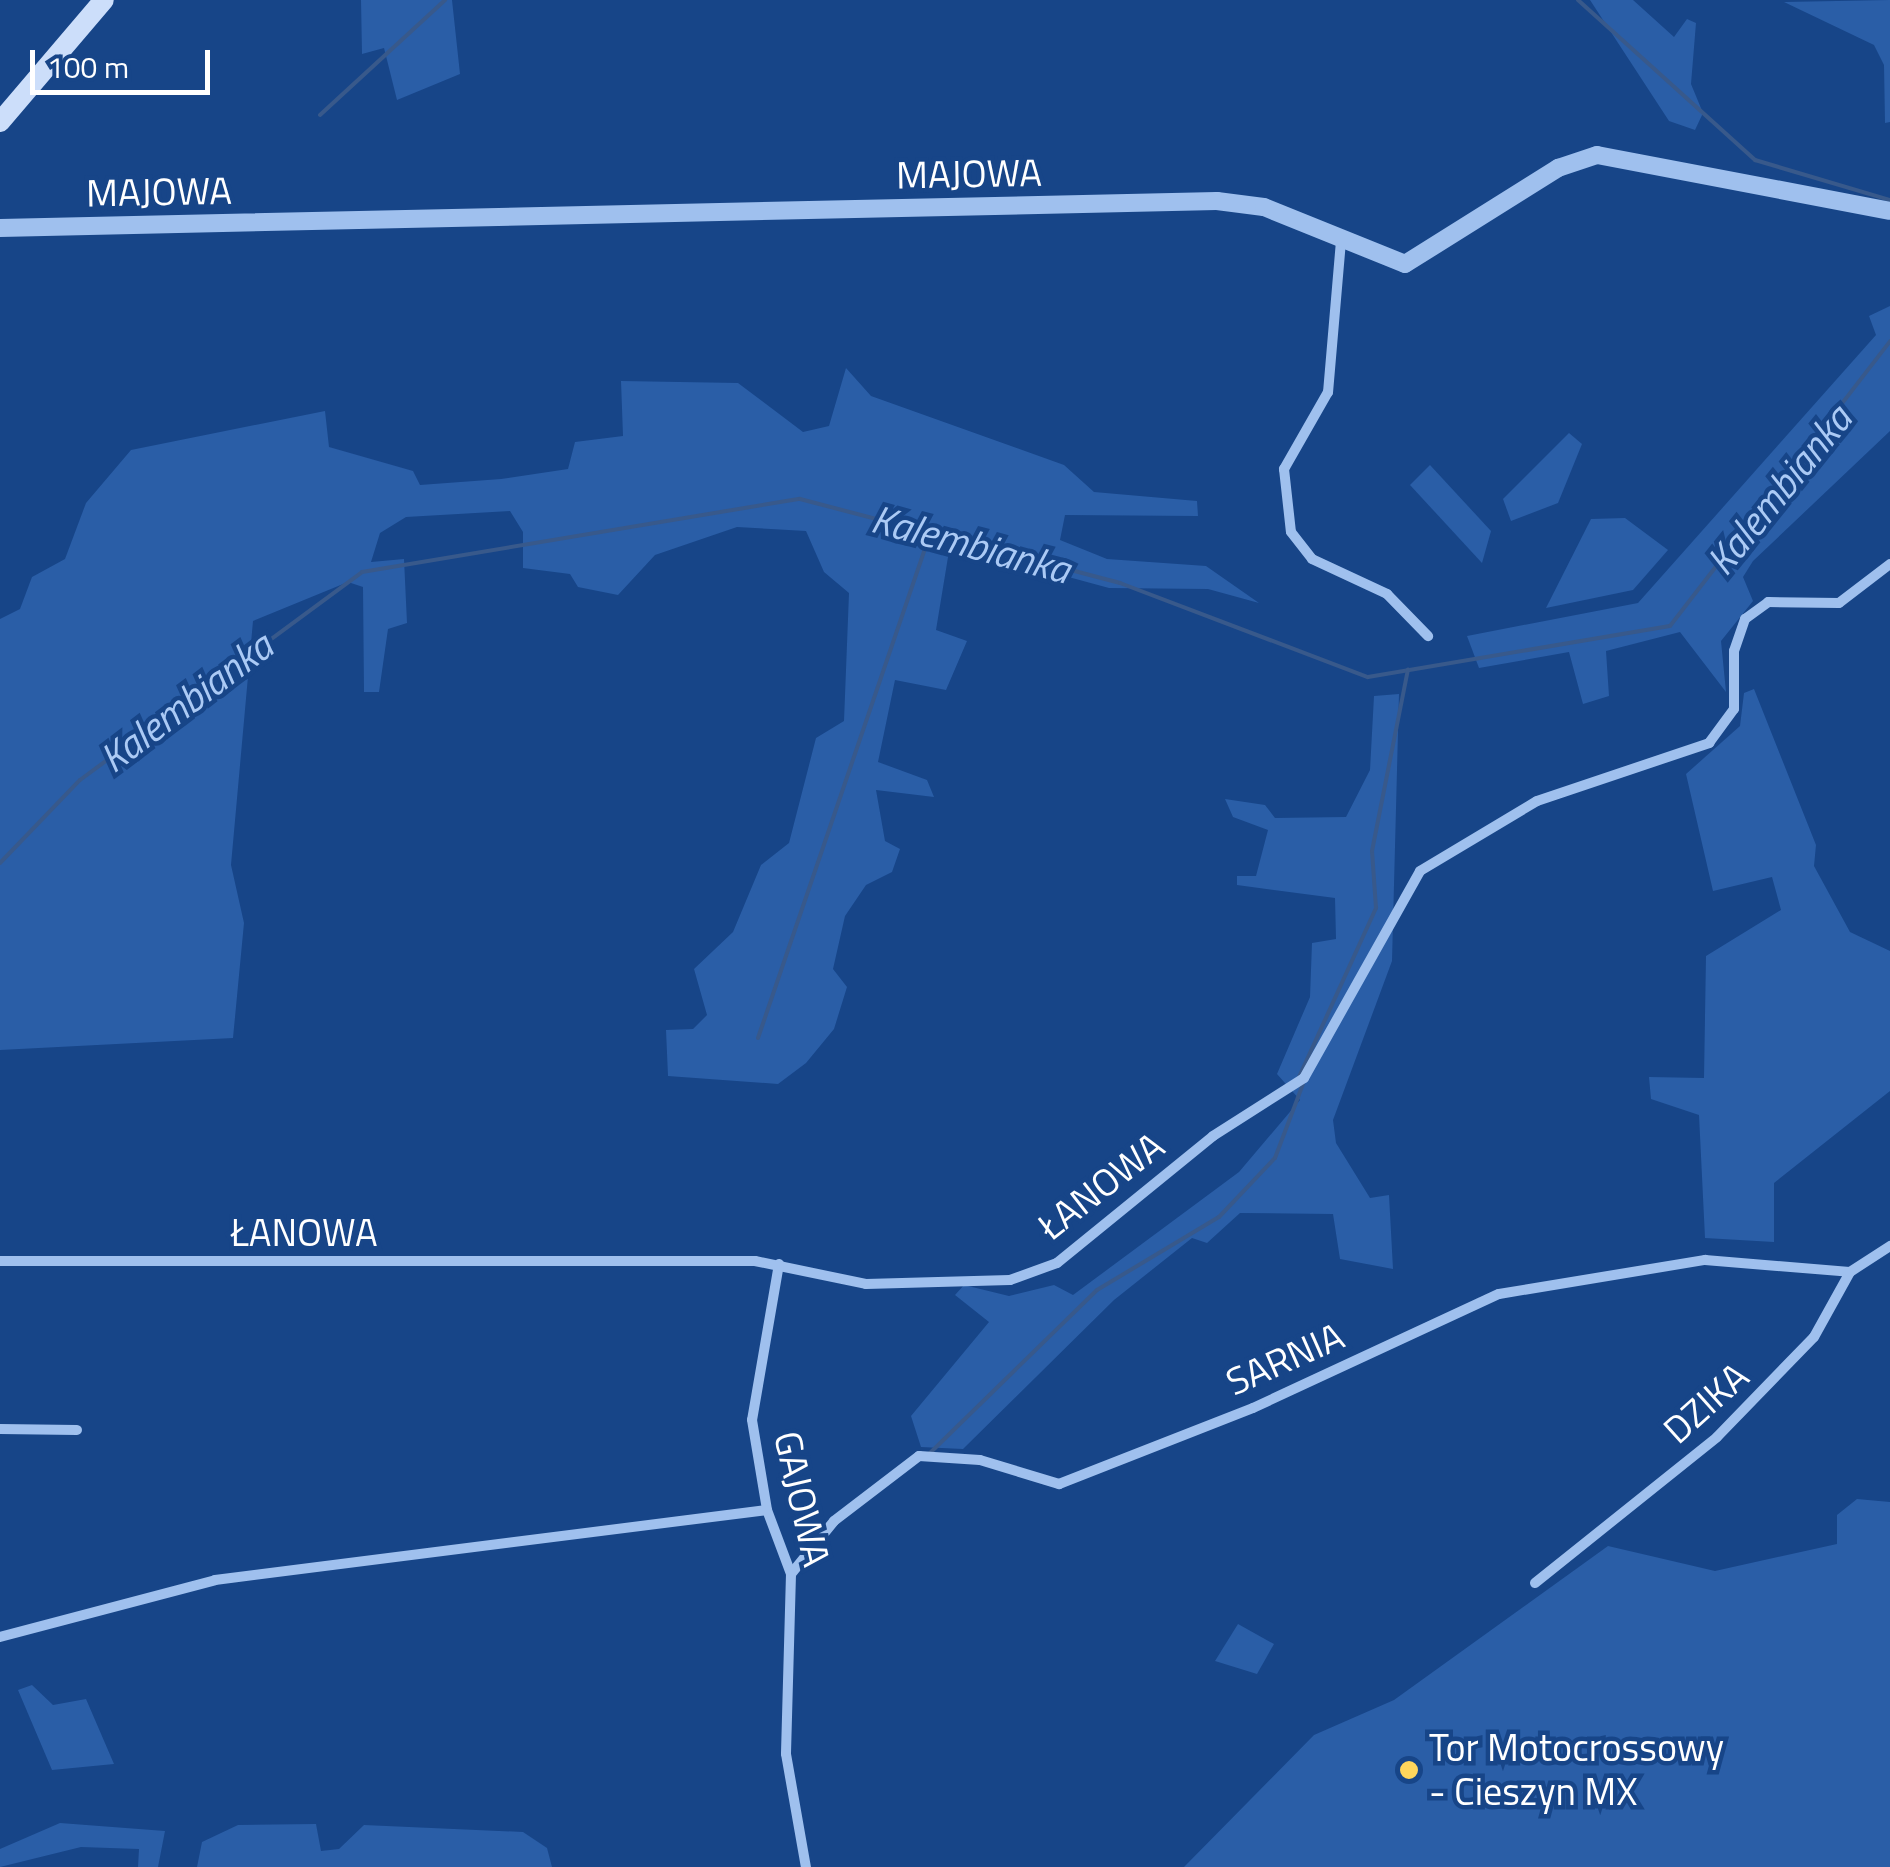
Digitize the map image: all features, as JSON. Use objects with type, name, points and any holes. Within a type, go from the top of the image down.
[{"type":"main road","points":[[0,122],[104,0]]},
{"type":"street","name":"MAJOWA","points":[[0,228],[1218,201],[1264,207],[1405,264],[1558,168],[1597,155],[1890,211]]},
{"type":"street","points":[[1341,241],[1328,392],[1284,470],[1291,532],[1312,559],[1387,594],[1428,636]]},
{"type":"street","name":"ŁANOWA","points":[[0,1261],[779,1264],[866,1284],[1010,1280],[1057,1263],[1213,1136],[1304,1078],[1420,871],[1537,800],[1708,743],[1734,709],[1734,650],[1744,619],[1768,602],[1840,603],[1890,564]]},
{"type":"street","name":"DZIKA","points":[[1535,1582],[1694,1457],[1784,1372],[1850,1272],[1890,1246]]},
{"type":"street","name":"SARNIA","points":[[791,1574],[834,1521],[919,1456],[980,1460],[1059,1484],[1253,1408],[1498,1294],[1706,1260],[1850,1272]]},
{"type":"street","name":"GAJOWA","points":[[779,1264],[752,1420],[767,1510],[791,1574],[786,1754],[806,1867]]},
{"type":"street","points":[[0,1430],[78,1430]]},
{"type":"street","points":[[0,1637],[215,1580],[767,1510]]},
{"type":"shaded area","points":[[361,0],[452,0],[460,74],[397,100],[384,48],[362,54]]},
{"type":"shaded area","points":[[1590,0],[1633,0],[1674,37],[1687,19],[1696,23],[1691,84],[1703,113],[1695,130],[1669,121]]},
{"type":"shaded area","points":[[1890,0],[1890,122],[1885,123],[1884,65],[1874,45],[1784,2]]},
{"type":"shaded area","points":[[1890,306],[1890,431],[1753,561],[1743,577],[1753,601],[1721,641],[1726,692],[1680,632],[1606,651],[1609,696],[1583,704],[1569,652],[1479,668],[1467,636],[1638,603],[1876,335],[1869,316]]},
{"type":"shaded area","points":[[846,368],[871,396],[1064,465],[1094,492],[1197,501],[1198,516],[1065,515],[1060,540],[1107,559],[1206,566],[1259,603],[1208,589],[1109,588],[950,545],[936,630],[967,641],[946,690],[895,680],[878,762],[927,780],[934,797],[876,790],[885,841],[900,849],[892,872],[866,885],[845,916],[833,969],[847,987],[834,1029],[806,1063],[778,1084],[668,1076],[666,1030],[693,1029],[707,1015],[694,969],[733,932],[761,865],[789,843],[816,738],[844,721],[849,593],[824,572],[806,531],[737,527],[655,555],[618,595],[578,587],[570,574],[523,568],[523,532],[510,511],[406,517],[380,533],[371,562],[404,559],[407,623],[388,629],[379,692],[364,692],[363,587],[348,582],[253,621],[231,865],[244,923],[233,1038],[0,1050],[0,619],[20,609],[32,577],[65,559],[86,503],[131,450],[325,411],[329,447],[413,471],[420,485],[501,479],[568,469],[575,442],[623,436],[621,381],[738,383],[803,432],[829,426]]},
{"type":"shaded area","points":[[1569,433],[1582,444],[1558,503],[1511,521],[1503,499]]},
{"type":"shaded area","points":[[1430,465],[1491,531],[1482,563],[1410,485]]},
{"type":"shaded area","points":[[1625,518],[1668,550],[1633,590],[1546,608],[1591,519]]},
{"type":"shaded area","points":[[1754,689],[1816,845],[1814,866],[1850,932],[1890,951],[1890,1091],[1774,1183],[1774,1242],[1705,1238],[1699,1115],[1651,1099],[1649,1077],[1704,1078],[1706,956],[1781,910],[1772,877],[1713,891],[1686,774],[1740,726],[1744,693]]},
{"type":"shaded area","points":[[1399,694],[1392,961],[1333,1120],[1336,1143],[1370,1198],[1389,1195],[1393,1269],[1340,1259],[1333,1214],[1240,1213],[1207,1243],[1192,1238],[1114,1300],[963,1449],[921,1447],[911,1416],[989,1322],[955,1295],[964,1285],[1009,1296],[1054,1285],[1073,1295],[1239,1172],[1300,1100],[1277,1074],[1310,997],[1312,943],[1336,939],[1335,898],[1237,885],[1237,876],[1256,876],[1268,830],[1233,817],[1225,799],[1265,805],[1275,818],[1346,817],[1370,770],[1374,696]]},
{"type":"shaded area","points":[[1857,1499],[1890,1502],[1890,1867],[1184,1867],[1314,1735],[1394,1700],[1608,1546],[1715,1571],[1837,1544],[1837,1515]]},
{"type":"shaded area","points":[[1238,1624],[1274,1644],[1257,1674],[1215,1661]]},
{"type":"shaded area","points":[[32,1685],[53,1705],[86,1699],[114,1764],[52,1770],[18,1690]]},
{"type":"shaded area","points":[[60,1823],[165,1831],[158,1867],[138,1867],[139,1849],[81,1847],[0,1867],[0,1849]]},
{"type":"shaded area","points":[[316,1824],[321,1851],[339,1849],[364,1825],[523,1832],[547,1848],[552,1867],[197,1867],[202,1842],[238,1825]]},
{"type":"waterway","points":[[320,115],[445,0]]},
{"type":"waterway","points":[[1578,0],[1755,160],[1890,200]]},
{"type":"waterway","name":"Kalembianka","points":[[0,863],[80,780],[362,572],[800,499],[1120,583],[1368,677],[1670,626],[1890,341]]},
{"type":"waterway","points":[[758,1038],[930,534]]},
{"type":"waterway","points":[[1299,1077],[1376,908],[1372,851],[1408,670]]},
{"type":"waterway","points":[[930,1453],[1097,1290],[1219,1217],[1275,1158],[1303,1084]]},
{"type":"place","name":"Tor Motocrossowy - Cieszyn MX","points":[[1409,1770]]}]
